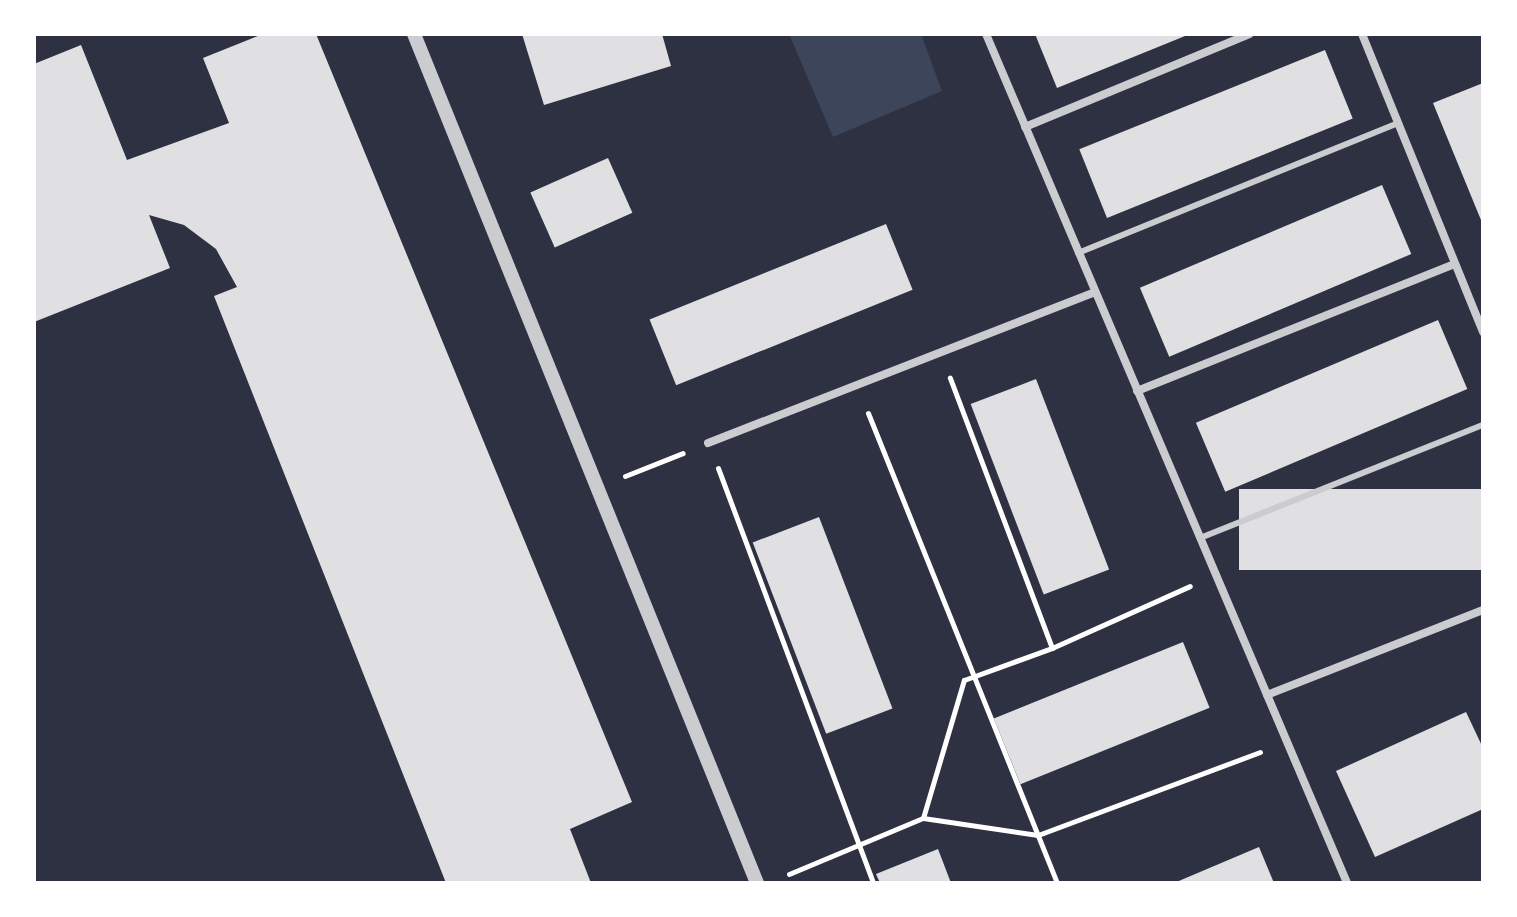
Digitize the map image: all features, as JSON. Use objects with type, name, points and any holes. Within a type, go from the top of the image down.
[{"type":"street","points":[[414,34],[757,883]]},
{"type":"street","points":[[986,34],[1347,883]]},
{"type":"street","points":[[1025,127],[1250,34]]},
{"type":"street","points":[[1362,34],[1483,332]]},
{"type":"street","points":[[1137,391],[1455,264]]},
{"type":"street","points":[[708,443],[1095,292]]},
{"type":"street","points":[[1267,695],[1483,610]]},
{"type":"lane","points":[[1078,253],[1398,123]]},
{"type":"lane","points":[[1200,538],[1483,425]]},
{"type":"path","points":[[939,351],[1052,648]]},
{"type":"path","points":[[856,383],[1057,883]]},
{"type":"path","points":[[597,486],[708,443],[873,883]]},
{"type":"path","points":[[923,818],[964,680],[1052,648],[1215,575]]},
{"type":"path","points":[[779,878],[923,818],[1038,835],[1287,742]]},
{"type":"shaded area","points":[[789,34],[921,34],[942,91],[833,137]]},
{"type":"building","points":[[263,34],[316,34],[632,802],[570,829],[591,883],[446,883],[214,296],[237,287],[216,249],[184,225],[149,215],[170,268],[34,322],[34,64],[81,45],[127,160],[229,123],[203,58]]},
{"type":"building","points":[[522,34],[662,34],[671,66],[544,105]]},
{"type":"building","points":[[1035,34],[1190,34],[1057,88]]},
{"type":"building","points":[[1325,50],[1353,119],[1107,218],[1079,149]]},
{"type":"building","points":[[1483,83],[1483,225],[1433,103]]},
{"type":"building","points":[[608,158],[632,213],[555,247],[530,193]]},
{"type":"building","points":[[1382,185],[1411,254],[1169,357],[1140,288]]},
{"type":"building","points":[[886,224],[913,290],[676,385],[650,320]]},
{"type":"building","points":[[1438,320],[1467,389],[1225,492],[1196,423]]},
{"type":"building","points":[[1036,379],[1109,569],[1044,595],[971,404]]},
{"type":"building","points":[[1239,489],[1483,489],[1483,570],[1239,570]]},
{"type":"building","points":[[819,517],[892,708],[826,734],[753,542]]},
{"type":"building","points":[[1183,642],[1210,708],[1020,784],[994,718]]},
{"type":"building","points":[[1466,712],[1483,748],[1483,809],[1375,857],[1336,771]]},
{"type":"building","points":[[1259,847],[1274,883],[1174,883]]},
{"type":"building","points":[[938,849],[951,883],[880,883],[876,874]]}]
